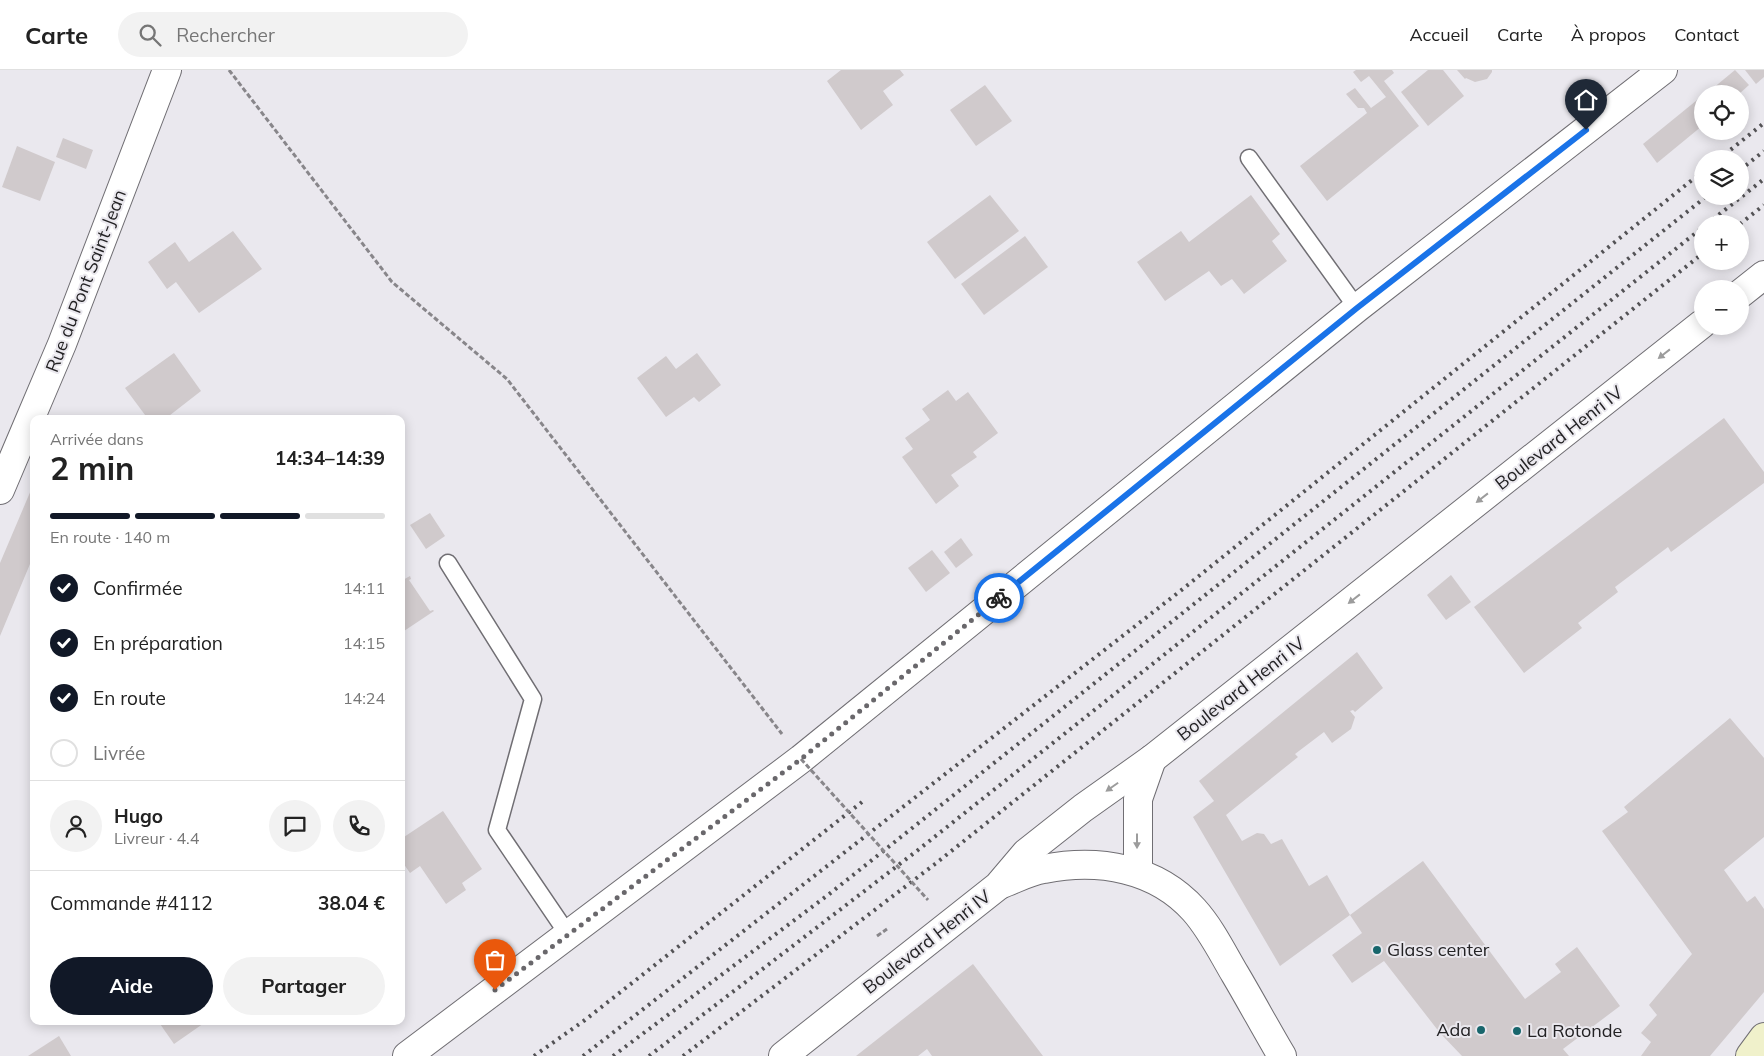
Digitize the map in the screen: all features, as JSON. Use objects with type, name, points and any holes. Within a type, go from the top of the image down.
[{"type":"main road","points":[[1750,1056],[1764,1037]]},
{"type":"street","name":"Rue du Pont Saint-Jean","points":[[32,415],[62,344],[167,70]]},
{"type":"street","points":[[407,1056],[569,936],[1357,308],[1663,70]]},
{"type":"street","points":[[1749,287],[1764,275]]},
{"type":"street","name":"Boulevard Henri IV","points":[[783,1056],[998,886],[1026,853],[1083,808],[1152,759],[1694,330]]},
{"type":"street","name":"Rue du Pont Saint-Jean","points":[[0,490],[30,419]]},
{"type":"street","points":[[1138,872],[1138,800],[1152,759]]},
{"type":"street","points":[[998,886],[1043,869],[1076,864],[1117,866],[1138,872],[1167,886],[1194,910],[1209,930],[1282,1056]]},
{"type":"lane","points":[[1249,158],[1357,308]]},
{"type":"lane","points":[[448,563],[533,699],[497,830],[569,936]]},
{"type":"path","points":[[229,70],[392,282],[507,379],[783,735]]},
{"type":"path","points":[[798,755],[928,900]]},
{"type":"building","points":[[841,70],[900,70],[904,75],[883,91],[893,105],[861,130],[827,81]]},
{"type":"building","points":[[1356,70],[1392,70],[1394,73],[1384,81],[1419,126],[1327,201],[1300,166],[1367,113],[1364,108],[1358,108],[1346,94],[1355,88],[1371,108],[1386,97],[1369,76],[1361,82],[1353,72]]},
{"type":"building","points":[[1428,70],[1443,70],[1464,96],[1428,126],[1401,92]]},
{"type":"building","points":[[1457,70],[1492,70],[1492,72],[1487,79],[1475,82],[1465,79]]},
{"type":"building","points":[[1735,70],[1749,85],[1717,85]]},
{"type":"building","points":[[1745,70],[1764,70],[1764,77],[1756,84]]},
{"type":"building","points":[[985,85],[1012,121],[976,146],[950,110]]},
{"type":"building","points":[[1694,103],[1694,133],[1657,163],[1643,144]]},
{"type":"building","points":[[63,138],[93,150],[86,169],[56,157]]},
{"type":"building","points":[[17,146],[55,162],[40,201],[2,187]]},
{"type":"building","points":[[990,195],[1019,231],[955,279],[927,242]]},
{"type":"building","points":[[1251,195],[1280,234],[1272,241],[1287,261],[1244,294],[1232,279],[1221,286],[1209,271],[1165,301],[1137,262],[1181,231],[1189,242]]},
{"type":"building","points":[[233,231],[262,269],[199,313],[176,282],[167,289],[148,262],[175,242],[189,262]]},
{"type":"building","points":[[1025,236],[1048,267],[984,315],[961,284]]},
{"type":"building","points":[[174,353],[201,391],[170,415],[145,415],[125,388]]},
{"type":"building","points":[[697,353],[721,385],[699,402],[694,397],[666,417],[637,378],[666,356],[676,369]]},
{"type":"building","points":[[948,390],[956,401],[968,392],[998,433],[973,452],[977,457],[951,475],[959,486],[936,504],[902,457],[913,449],[905,438],[930,420],[922,409]]},
{"type":"building","points":[[1724,418],[1764,472],[1764,483],[1671,552],[1668,547],[1615,587],[1618,592],[1578,623],[1582,628],[1524,673],[1474,607]]},
{"type":"building","points":[[30,492],[30,564],[0,636],[0,563]]},
{"type":"building","points":[[430,513],[445,536],[426,549],[410,525]]},
{"type":"building","points":[[961,538],[973,555],[956,568],[944,552]]},
{"type":"building","points":[[932,550],[950,573],[926,592],[908,568]]},
{"type":"building","points":[[1451,575],[1471,602],[1446,620],[1427,595]]},
{"type":"building","points":[[410,576],[411,579],[409,580],[430,611],[434,611],[405,630],[405,579]]},
{"type":"building","points":[[1357,652],[1383,688],[1355,712],[1353,710],[1350,711],[1355,717],[1351,729],[1332,743],[1324,732],[1295,754],[1298,757],[1226,815],[1242,841],[1257,833],[1264,834],[1271,844],[1282,839],[1309,886],[1327,875],[1350,915],[1280,966],[1193,817],[1214,801],[1199,781]]},
{"type":"building","points":[[1730,718],[1764,758],[1764,837],[1724,870],[1747,902],[1755,896],[1764,909],[1764,992],[1710,1056],[1641,1056],[1651,1042],[1641,1033],[1657,1015],[1649,1005],[1692,954],[1602,831],[1628,812],[1624,807]]},
{"type":"building","points":[[443,811],[482,869],[462,883],[466,890],[446,904],[420,866],[410,873],[405,866],[405,836]]},
{"type":"building","points":[[1423,861],[1525,999],[1561,972],[1555,964],[1577,947],[1620,1006],[1563,1049],[1569,1056],[1462,1056],[1440,1033],[1384,961],[1352,983],[1332,955],[1362,933],[1350,915]]},
{"type":"building","points":[[973,964],[1043,1056],[932,1056],[927,1049],[918,1056],[856,1056]]},
{"type":"building","points":[[161,1025],[201,1025],[174,1044]]},
{"type":"building","points":[[59,1036],[71,1056],[28,1056]]},
{"type":"railway","points":[[1730,150],[1764,123]]},
{"type":"railway","points":[[1749,163],[1764,151]]},
{"type":"railway","points":[[583,1056],[1179,592],[1694,178]]},
{"type":"railway","points":[[1718,215],[1764,179]]},
{"type":"railway","points":[[613,1056],[828,895],[1696,205]]},
{"type":"railway","points":[[1749,217],[1764,205]]},
{"type":"railway","points":[[649,1056],[918,850],[1694,234]]},
{"type":"railway","points":[[683,1056],[935,864],[1694,260]]},
{"type":"railway","points":[[534,1056],[585,1020],[862,802]]},
{"type":"way so far","points":[[495,990],[801,759],[999,598]]},
{"type":"place","name":"Glass center","points":[[1377,950]]},
{"type":"place","name":"Ada","points":[[1481,1030]]},
{"type":"place","name":"La Rotonde","points":[[1517,1031]]},
{"type":"route","points":[[999,598],[1357,308],[1586,130]]}]
